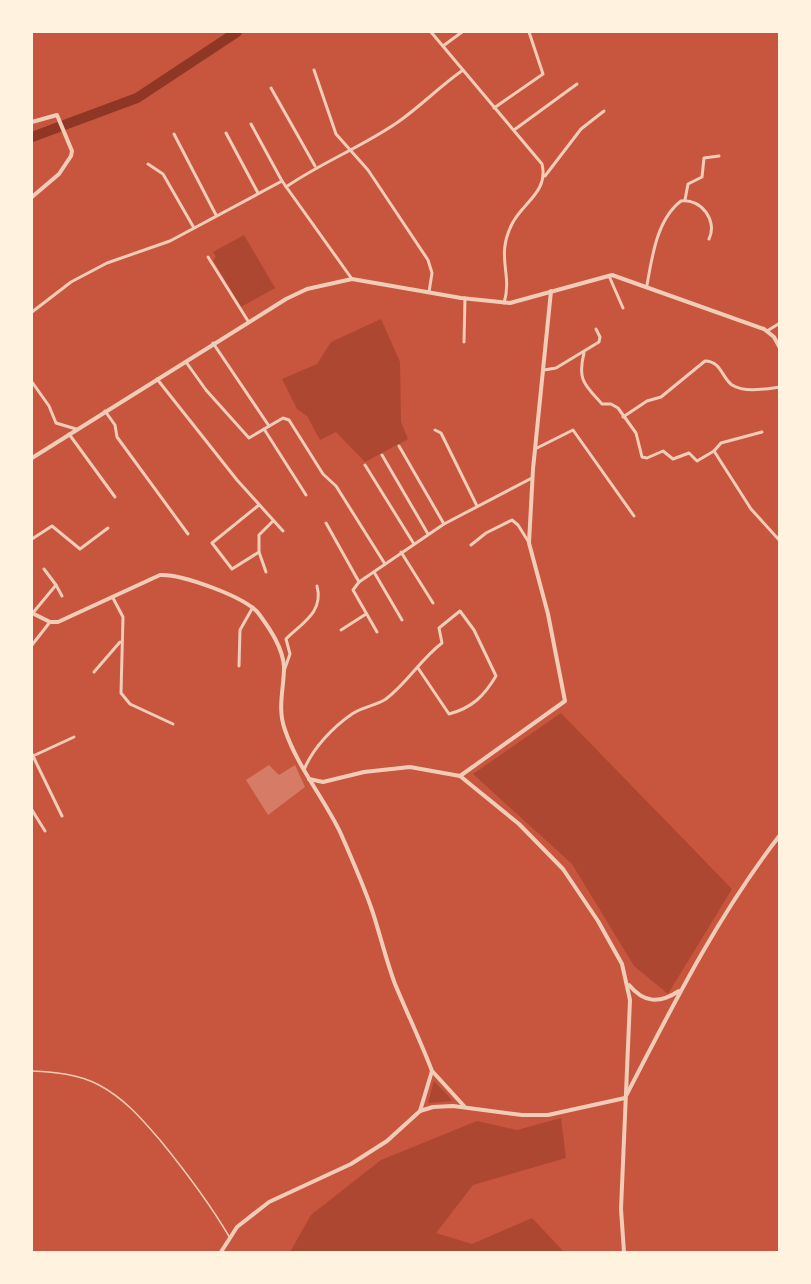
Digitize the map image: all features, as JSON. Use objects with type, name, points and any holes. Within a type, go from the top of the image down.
[{"type":"street","points":[[431,32],[540,160],[544,176]]},
{"type":"street","points":[[443,46],[462,32]]},
{"type":"street","points":[[494,108],[543,74],[529,32]]},
{"type":"street","points":[[314,70],[336,134],[368,170],[428,260],[432,273],[429,292]]},
{"type":"street","points":[[286,187],[315,166],[350,150],[399,122],[463,70]]},
{"type":"street","points":[[514,130],[577,84]]},
{"type":"street","points":[[271,88],[315,166]]},
{"type":"street","points":[[504,303],[508,286],[502,258],[511,225],[536,196],[544,176],[581,129],[604,111]]},
{"type":"street","points":[[32,122],[54,115],[61,119],[72,151],[69,161],[59,174],[32,197]]},
{"type":"street","points":[[251,124],[282,181],[352,279]]},
{"type":"street","points":[[226,133],[258,194]]},
{"type":"street","points":[[174,134],[216,215]]},
{"type":"street","points":[[647,285],[654,248],[666,219],[674,206],[684,200],[687,184],[702,177],[704,158],[718,156]]},
{"type":"street","points":[[148,164],[163,174],[194,228]]},
{"type":"street","points":[[32,312],[71,282],[108,263],[159,246],[282,181]]},
{"type":"street","points":[[684,200],[705,210],[712,224],[709,240]]},
{"type":"street","points":[[208,257],[248,321]]},
{"type":"street","points":[[609,274],[623,308]]},
{"type":"street","points":[[32,458],[248,321],[307,289],[352,279],[504,303],[609,274],[647,285],[767,331],[780,348]]},
{"type":"street","points":[[529,543],[532,478],[551,291]]},
{"type":"street","points":[[464,342],[465,298]]},
{"type":"street","points":[[767,331],[780,323]]},
{"type":"street","points":[[544,370],[556,368],[584,353],[600,340],[596,329]]},
{"type":"street","points":[[213,343],[269,426]]},
{"type":"street","points":[[584,353],[580,369],[584,385],[602,405],[615,405],[636,433],[638,446],[644,458],[663,451],[673,459],[689,453],[698,461],[714,451],[721,443],[762,432]]},
{"type":"street","points":[[623,417],[647,401],[661,397],[705,361],[712,361],[723,370],[729,383],[734,386],[753,390],[780,387]]},
{"type":"street","points":[[186,362],[246,437],[252,437],[283,418],[291,422],[323,474],[336,486],[385,564]]},
{"type":"street","points":[[157,379],[283,531]]},
{"type":"street","points":[[32,382],[49,406],[56,423],[76,429]]},
{"type":"street","points":[[105,411],[115,425],[117,437],[188,534]]},
{"type":"street","points":[[264,429],[306,495]]},
{"type":"street","points":[[435,430],[441,433],[477,506]]},
{"type":"street","points":[[535,449],[573,430],[634,516]]},
{"type":"street","points":[[69,434],[114,497]]},
{"type":"street","points":[[399,446],[444,524]]},
{"type":"street","points":[[714,451],[751,510],[780,541]]},
{"type":"street","points":[[382,455],[428,534]]},
{"type":"street","points":[[365,465],[414,543]]},
{"type":"street","points":[[377,632],[353,590],[359,582],[444,524],[532,478]]},
{"type":"street","points":[[259,504],[212,543],[232,569],[259,552]]},
{"type":"street","points":[[460,776],[565,701],[548,614],[529,543],[518,525],[512,520],[486,533],[471,545]]},
{"type":"street","points":[[266,572],[259,552],[259,535],[274,521]]},
{"type":"street","points":[[326,523],[359,582]]},
{"type":"street","points":[[32,539],[52,526],[80,549],[108,528]]},
{"type":"street","points":[[401,552],[433,603]]},
{"type":"street","points":[[44,569],[62,596]]},
{"type":"street","points":[[374,572],[402,620]]},
{"type":"street","points":[[56,585],[32,613],[50,622],[68,620],[166,574],[204,585],[252,608],[279,646],[283,673],[280,711],[285,731],[308,778],[335,823],[352,860],[372,910],[394,982],[432,1071],[465,1107]]},
{"type":"street","points":[[283,673],[290,654],[286,639],[315,611],[318,600],[317,586]]},
{"type":"street","points":[[113,598],[123,618],[120,642],[120,679],[124,699],[146,713],[174,724]]},
{"type":"street","points":[[239,666],[240,630],[252,608]]},
{"type":"street","points":[[304,770],[313,750],[348,718],[387,698],[418,668],[432,650],[442,643],[439,628],[461,611],[474,630],[496,676],[477,702],[465,710],[449,714],[418,668]]},
{"type":"street","points":[[341,630],[366,614]]},
{"type":"street","points":[[32,645],[50,622]]},
{"type":"street","points":[[94,672],[120,642]]},
{"type":"street","points":[[62,816],[32,755],[74,737]]},
{"type":"street","points":[[308,778],[319,783],[364,772],[410,767],[460,776],[519,824],[563,869],[598,921],[622,964],[628,984],[621,1209],[624,1252]]},
{"type":"street","points":[[32,810],[45,831]]},
{"type":"street","points":[[625,1098],[682,988],[744,881],[780,836]]},
{"type":"street","points":[[628,984],[638,996],[645,999],[669,997],[682,988]]},
{"type":"street","points":[[420,1111],[432,1071]]},
{"type":"street","points":[[221,1252],[237,1227],[269,1202],[351,1164],[387,1141],[420,1111],[433,1107],[465,1107],[522,1115],[548,1115],[625,1098]]},
{"type":"lane","points":[[32,1071],[56,1072],[87,1080],[128,1104],[185,1168],[207,1198],[230,1238]]},
{"type":"shaded area","points":[[244,235],[275,288],[241,307],[213,260],[216,257],[213,252]]},
{"type":"shaded area","points":[[381,319],[400,362],[401,422],[408,439],[365,462],[336,432],[320,440],[307,416],[297,409],[282,379],[317,364],[331,342]]},
{"type":"shaded area","points":[[561,713],[732,889],[668,994],[634,966],[572,864],[473,774]]},
{"type":"shaded area","points":[[434,1081],[453,1101],[428,1103]]},
{"type":"shaded area","points":[[561,1118],[566,1158],[473,1185],[436,1233],[472,1244],[532,1218],[564,1252],[290,1252],[311,1215],[381,1160],[477,1121],[517,1130]]},
{"type":"building","points":[[269,765],[279,775],[295,765],[305,787],[268,815],[246,780]]},
{"type":"waterway","points":[[32,137],[137,98],[237,32]]}]
